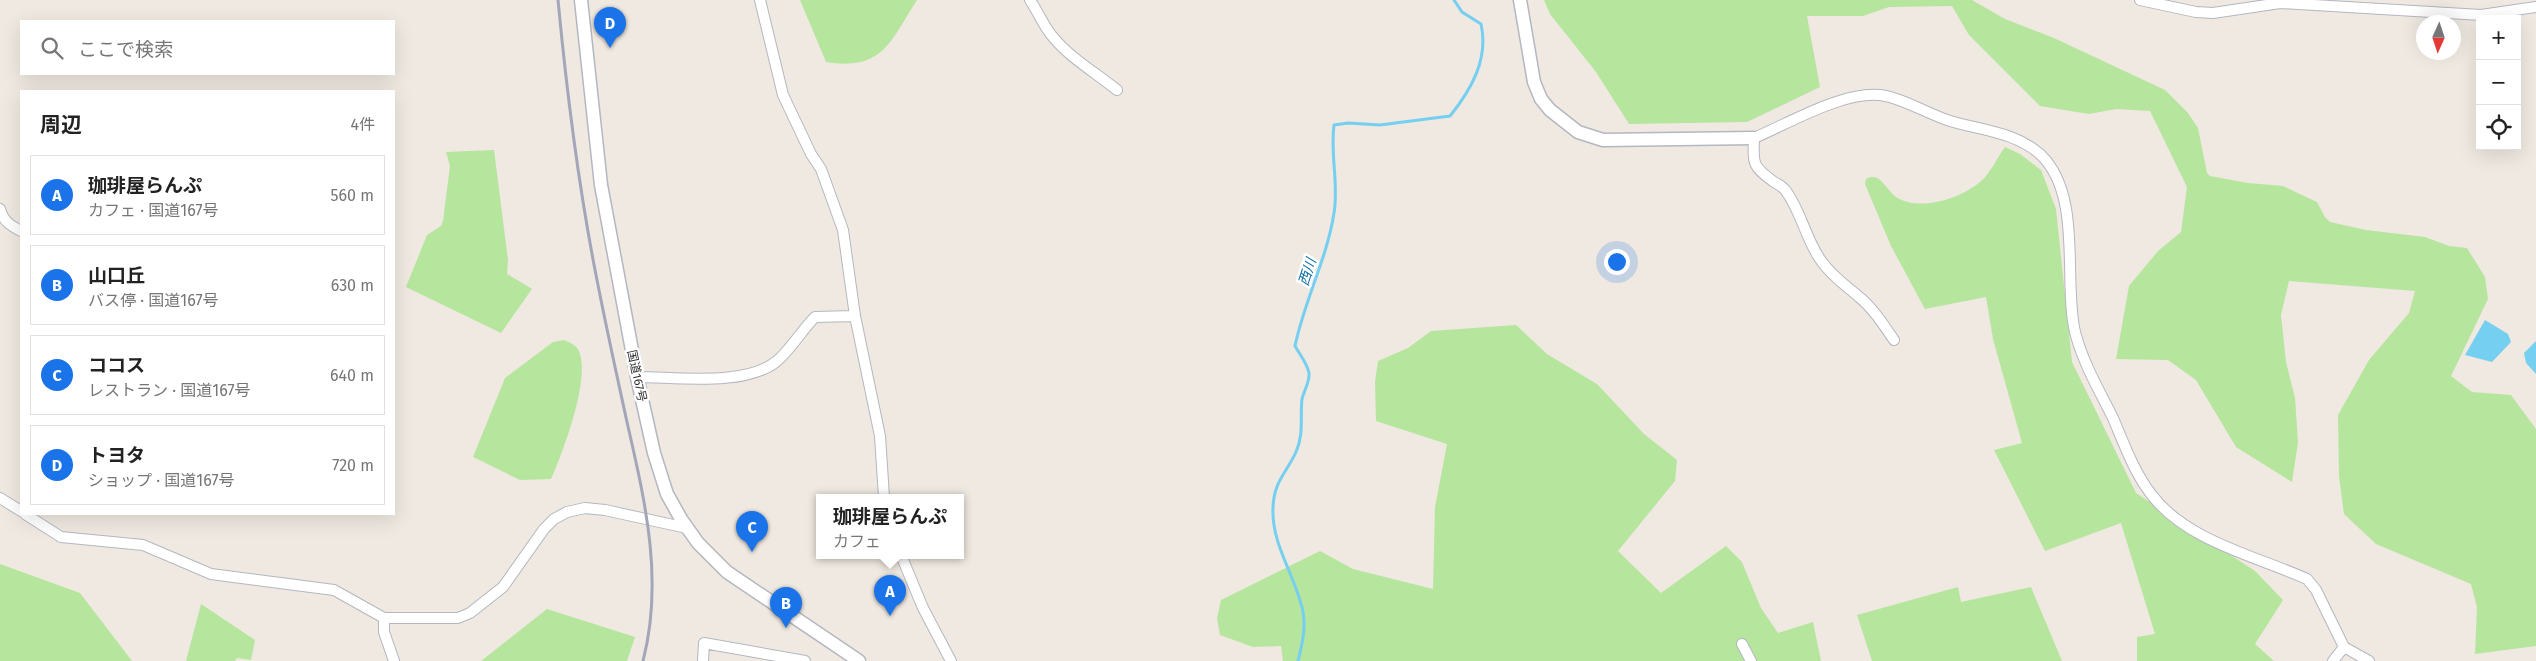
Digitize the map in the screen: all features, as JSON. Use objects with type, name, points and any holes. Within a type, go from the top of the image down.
[{"type":"street","name":"国道167号","points":[[581,0],[601,185],[637,377],[660,475],[667,494],[687,528],[707,553],[727,572],[859,661]]},
{"type":"street","points":[[760,0],[783,95],[811,154],[822,170],[843,230],[855,316],[880,436],[884,494]]},
{"type":"street","points":[[1030,0],[1051,36],[1068,54],[1090,68],[1117,90]]},
{"type":"street","points":[[1520,0],[1534,82],[1541,99],[1550,110],[1578,132],[1603,140],[1754,138],[1834,104],[1862,95],[1878,95],[1896,99],[1951,121],[2009,137],[2033,149],[2051,168],[2066,210],[2072,313],[2076,333],[2091,375],[2137,473],[2152,495],[2168,512],[2202,535],[2307,579],[2316,590],[2344,647],[2369,661]]},
{"type":"street","points":[[2140,0],[2196,12],[2213,13],[2280,3],[2481,15],[2536,7]]},
{"type":"street","points":[[1754,138],[1753,160],[1758,171],[1784,188],[1793,202],[1821,261],[1835,278],[1859,296],[1877,316],[1894,340]]},
{"type":"street","points":[[0,210],[2,217],[10,226],[20,231]]},
{"type":"street","points":[[637,377],[728,377],[756,373],[776,362],[792,347],[815,317],[855,316]]},
{"type":"street","points":[[0,498],[20,511]]},
{"type":"street","points":[[27,515],[61,537],[143,545],[211,574],[334,590],[384,618],[458,618],[468,615],[503,587],[549,523],[572,511],[585,508],[605,510],[687,528]]},
{"type":"street","points":[[903,559],[923,608],[951,661]]},
{"type":"street","points":[[384,618],[384,632],[394,661]]},
{"type":"street","points":[[703,661],[704,643],[805,661]]},
{"type":"street","points":[[1742,644],[1752,661]]},
{"type":"street","points":[[2333,661],[2344,647]]},
{"type":"green space","points":[[800,0],[917,0],[883,50],[873,57],[860,62],[845,64],[826,62]]},
{"type":"green space","points":[[1544,0],[1972,0],[2005,19],[2054,38],[2165,90],[2188,113],[2198,128],[2207,173],[2210,176],[2248,183],[2283,186],[2317,202],[2330,222],[2366,230],[2425,237],[2449,246],[2467,248],[2485,277],[2488,299],[2451,376],[2472,392],[2511,395],[2536,429],[2536,646],[2475,654],[2477,607],[2471,584],[2376,544],[2344,514],[2339,476],[2338,415],[2369,360],[2409,313],[2415,291],[2289,281],[2281,315],[2286,362],[2295,398],[2298,442],[2292,482],[2236,447],[2196,380],[2168,360],[2116,359],[2129,286],[2158,251],[2181,232],[2187,187],[2150,111],[2116,109],[2089,114],[2040,106],[1969,35],[1952,6],[1889,7],[1863,16],[1807,16],[1820,87],[1747,122],[1629,124],[1596,72],[1550,14]]},
{"type":"green space","points":[[2005,147],[2020,154],[2041,170],[2056,209],[2072,362],[2136,493],[2255,571],[2283,600],[2255,644],[2274,661],[2137,661],[2137,637],[2155,634],[2121,523],[2045,551],[1994,450],[2022,443],[1993,339],[1986,297],[1925,309],[1891,246],[1865,184],[1866,179],[1875,177],[1892,194],[1905,201],[1916,203],[1939,202],[1962,194],[1984,179]]},
{"type":"green space","points":[[494,150],[508,260],[507,274],[532,289],[501,333],[406,287],[427,235],[441,226],[443,221],[450,166],[446,152]]},
{"type":"green space","points":[[1516,325],[1547,354],[1597,384],[1644,434],[1677,460],[1675,481],[1618,551],[1661,593],[1726,546],[1742,562],[1761,608],[1778,633],[1813,622],[1821,661],[1283,661],[1281,646],[1253,647],[1220,635],[1217,618],[1221,600],[1320,551],[1353,569],[1433,589],[1435,507],[1447,444],[1376,421],[1375,382],[1378,361],[1408,348],[1431,331]]},
{"type":"green space","points":[[564,340],[577,348],[581,359],[582,375],[569,433],[551,479],[520,480],[473,457],[505,378],[553,342]]},
{"type":"green space","points":[[0,564],[80,593],[132,661],[0,661]]},
{"type":"green space","points":[[1958,587],[1961,602],[2031,587],[2062,661],[1872,661],[1857,615]]},
{"type":"green space","points":[[201,604],[255,640],[251,660],[237,658],[235,661],[186,661]]},
{"type":"green space","points":[[547,609],[635,637],[627,661],[481,661]]},
{"type":"water","points":[[2485,320],[2508,334],[2511,342],[2492,362],[2465,355]]},
{"type":"water","points":[[2536,341],[2536,374],[2526,363],[2524,353]]},
{"type":"waterway","name":"西川","points":[[1298,661],[1304,631],[1304,618],[1300,599],[1276,534],[1273,521],[1273,507],[1278,483],[1296,452],[1300,439],[1302,399],[1308,383],[1309,373],[1305,362],[1295,346],[1331,230],[1336,191],[1333,147],[1334,125],[1348,123],[1380,125],[1450,116],[1471,85],[1480,62],[1483,37],[1481,24],[1462,12],[1454,0]]},
{"type":"railway","points":[[558,0],[579,179],[591,250],[640,481],[650,541],[652,601],[643,661]]},
{"type":"place","name":"トヨタ","points":[[610,48]]},
{"type":"place","name":"ココス","points":[[752,552]]},
{"type":"place","name":"珈琲屋らんぷ","points":[[890,616]]},
{"type":"place","name":"山口丘","points":[[786,628]]}]
